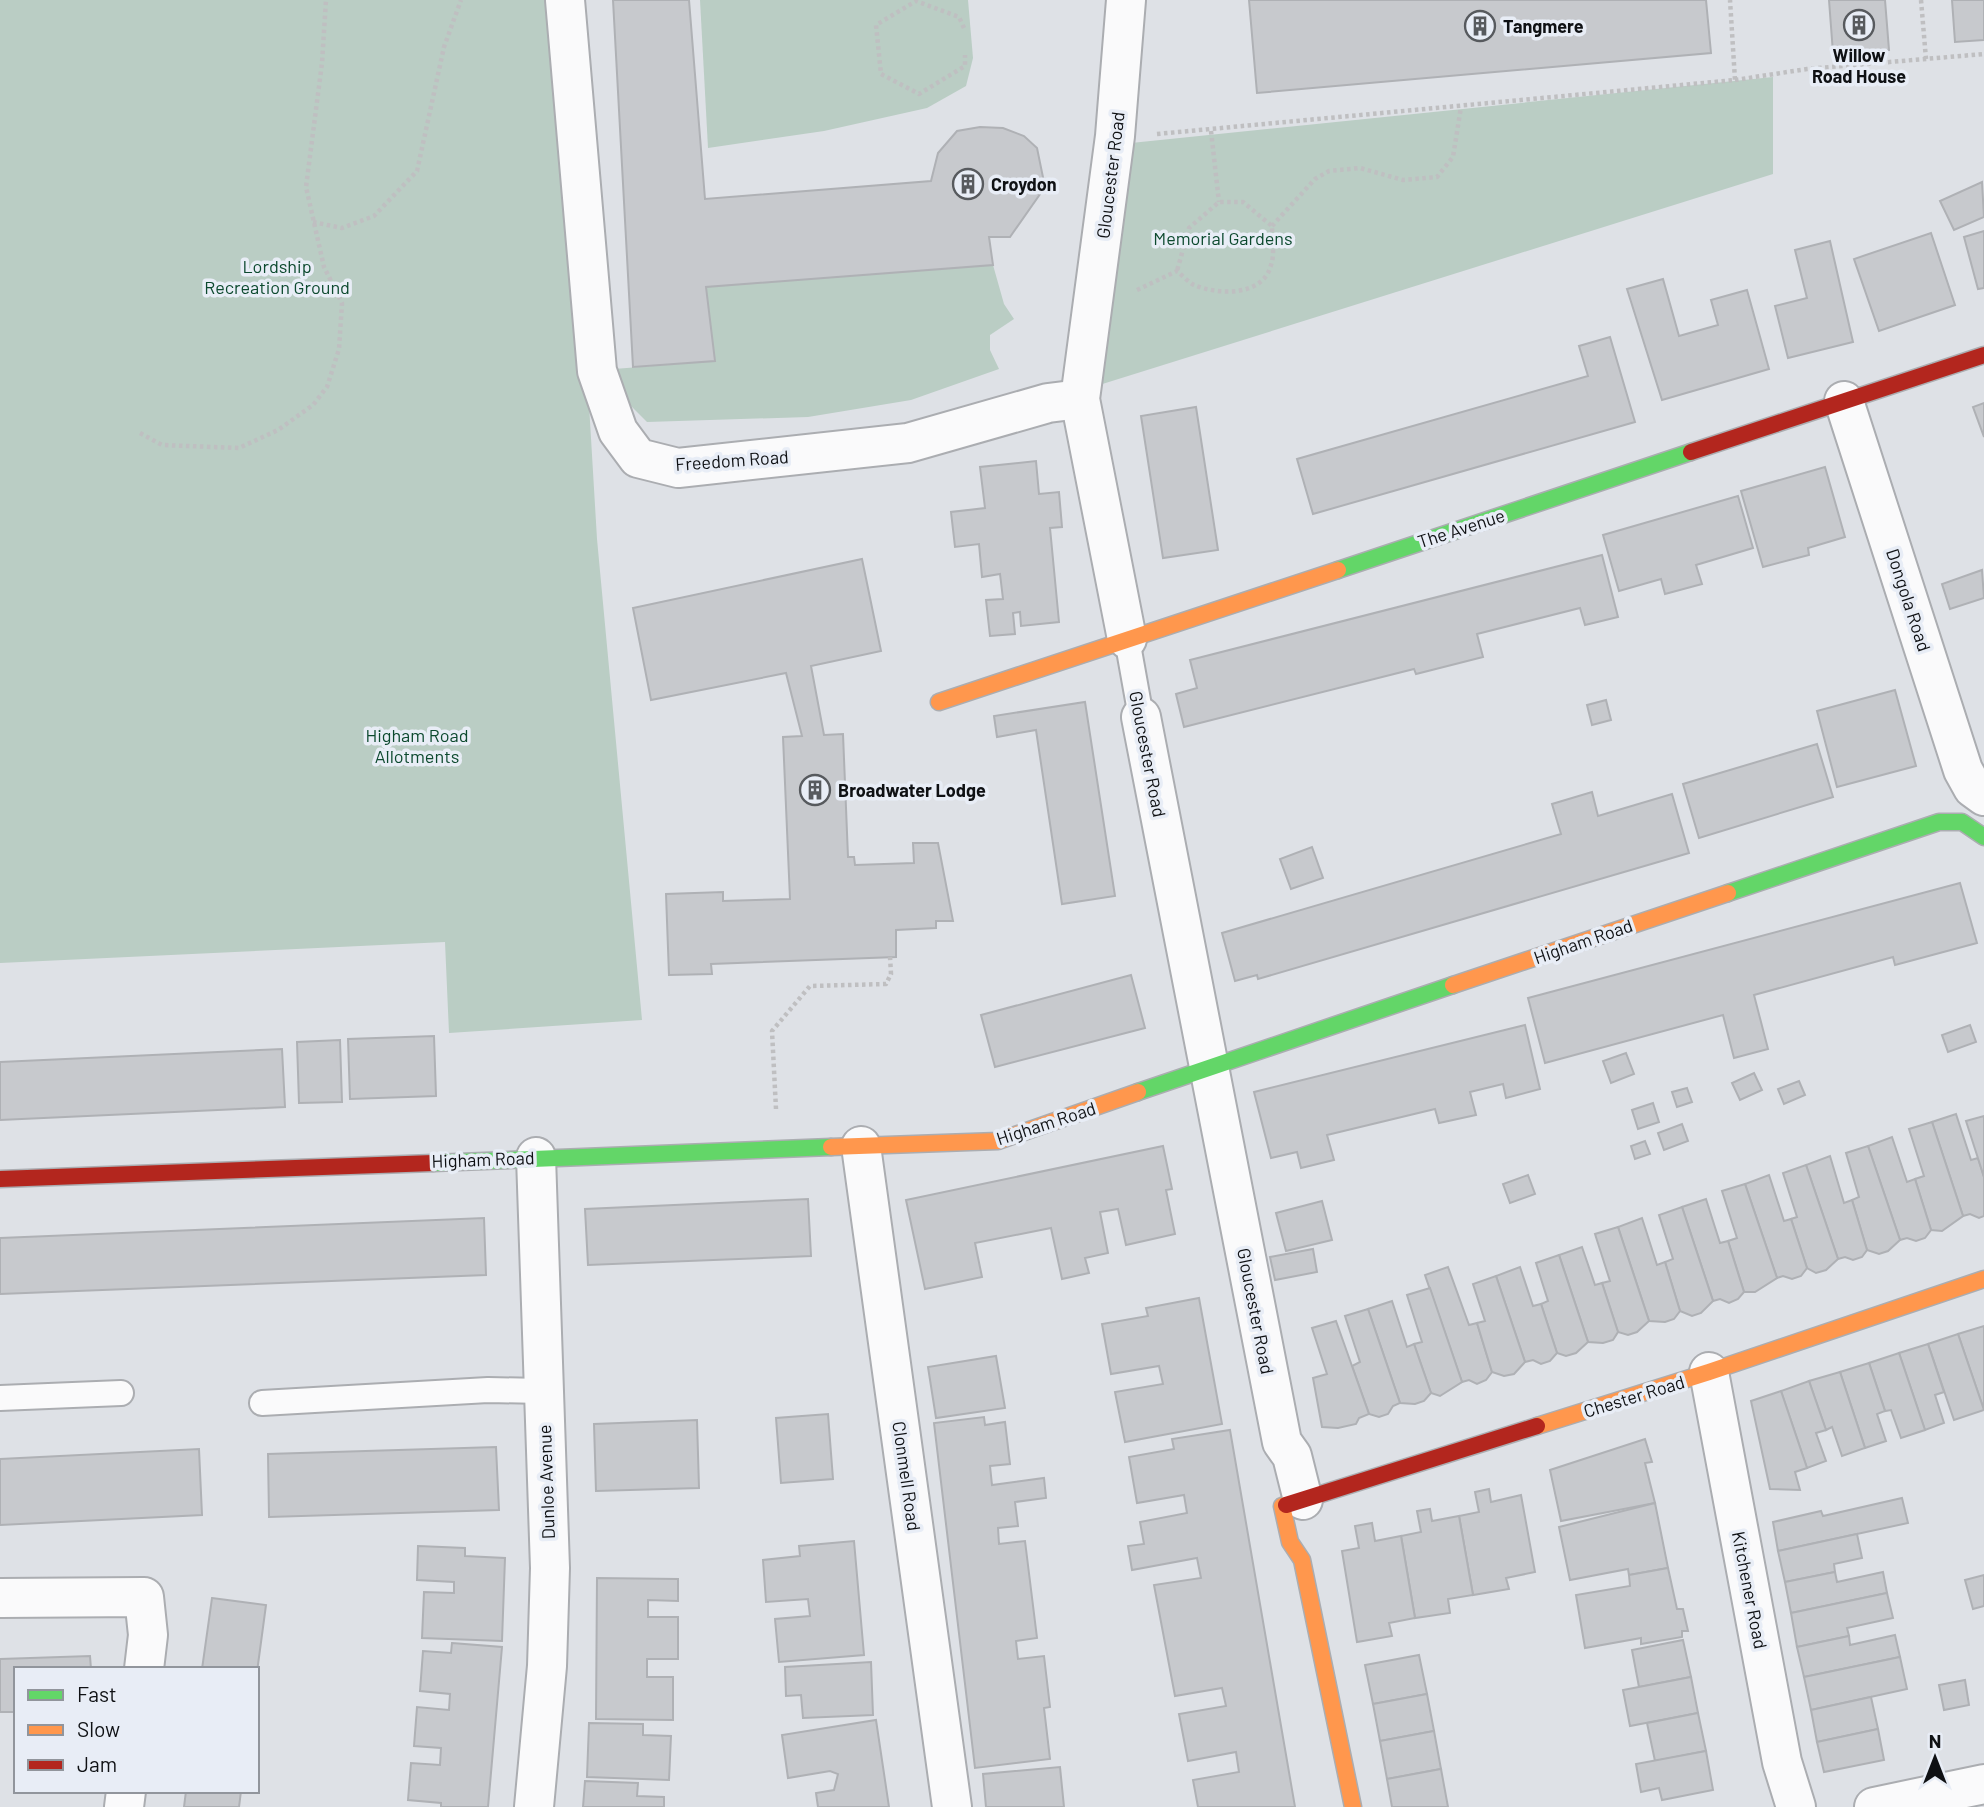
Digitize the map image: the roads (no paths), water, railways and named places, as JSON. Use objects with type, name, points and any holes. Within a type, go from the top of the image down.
[{"type":"street","name":"Freedom Road","points":[[565,0],[597,370],[618,431],[638,458],[678,468],[908,443],[1048,403],[1080,399]]},
{"type":"street","name":"Gloucester Road","points":[[1126,0],[1115,136],[1080,399],[1127,639]]},
{"type":"street","name":"The Avenue","points":[[939,702],[1984,355]]},
{"type":"street","name":"Dongola Road","points":[[1844,401],[1963,770],[1973,788],[1984,836]]},
{"type":"street","name":"Gloucester Road","points":[[1141,718],[1282,1442],[1292,1456],[1290,1542],[1302,1560],[1353,1807]]},
{"type":"street","name":"Higham Road","points":[[0,1179],[536,1157],[998,1142],[1208,1067],[1940,822],[1976,804]]},
{"type":"street","name":"Clonmell Road","points":[[861,1146],[952,1807]]},
{"type":"street","name":"Dunloe Avenue","points":[[534,1807],[547,1666],[550,1568],[536,1157]]},
{"type":"street","name":"Chester Road","points":[[1292,1503],[1709,1372],[1984,1279]]},
{"type":"street","name":"Kitchener Road","points":[[1709,1372],[1782,1762],[1796,1807]]},
{"type":"street","points":[[0,1598],[144,1597],[148,1635],[144,1667]]},
{"type":"street","points":[[1874,1807],[1984,1784]]},
{"type":"lane","name":"Gloucester Road","points":[[1127,639],[1141,718]]},
{"type":"lane","points":[[262,1403],[488,1390],[543,1391]]},
{"type":"lane","points":[[0,1398],[121,1394]]},
{"type":"place","name":"Willow Road House","points":[[1859,25]]},
{"type":"place","name":"Tangmere","points":[[1480,26]]},
{"type":"place","name":"Croydon","points":[[968,184]]},
{"type":"place","name":"Broadwater Lodge","points":[[815,790]]},
{"type":"park label","name":"Memorial Gardens","points":[[1223,238]]},
{"type":"park label","name":"Lordship Recreation Ground","points":[[277,276]]},
{"type":"park label","name":"Higham Road Allotments","points":[[417,745]]}]
